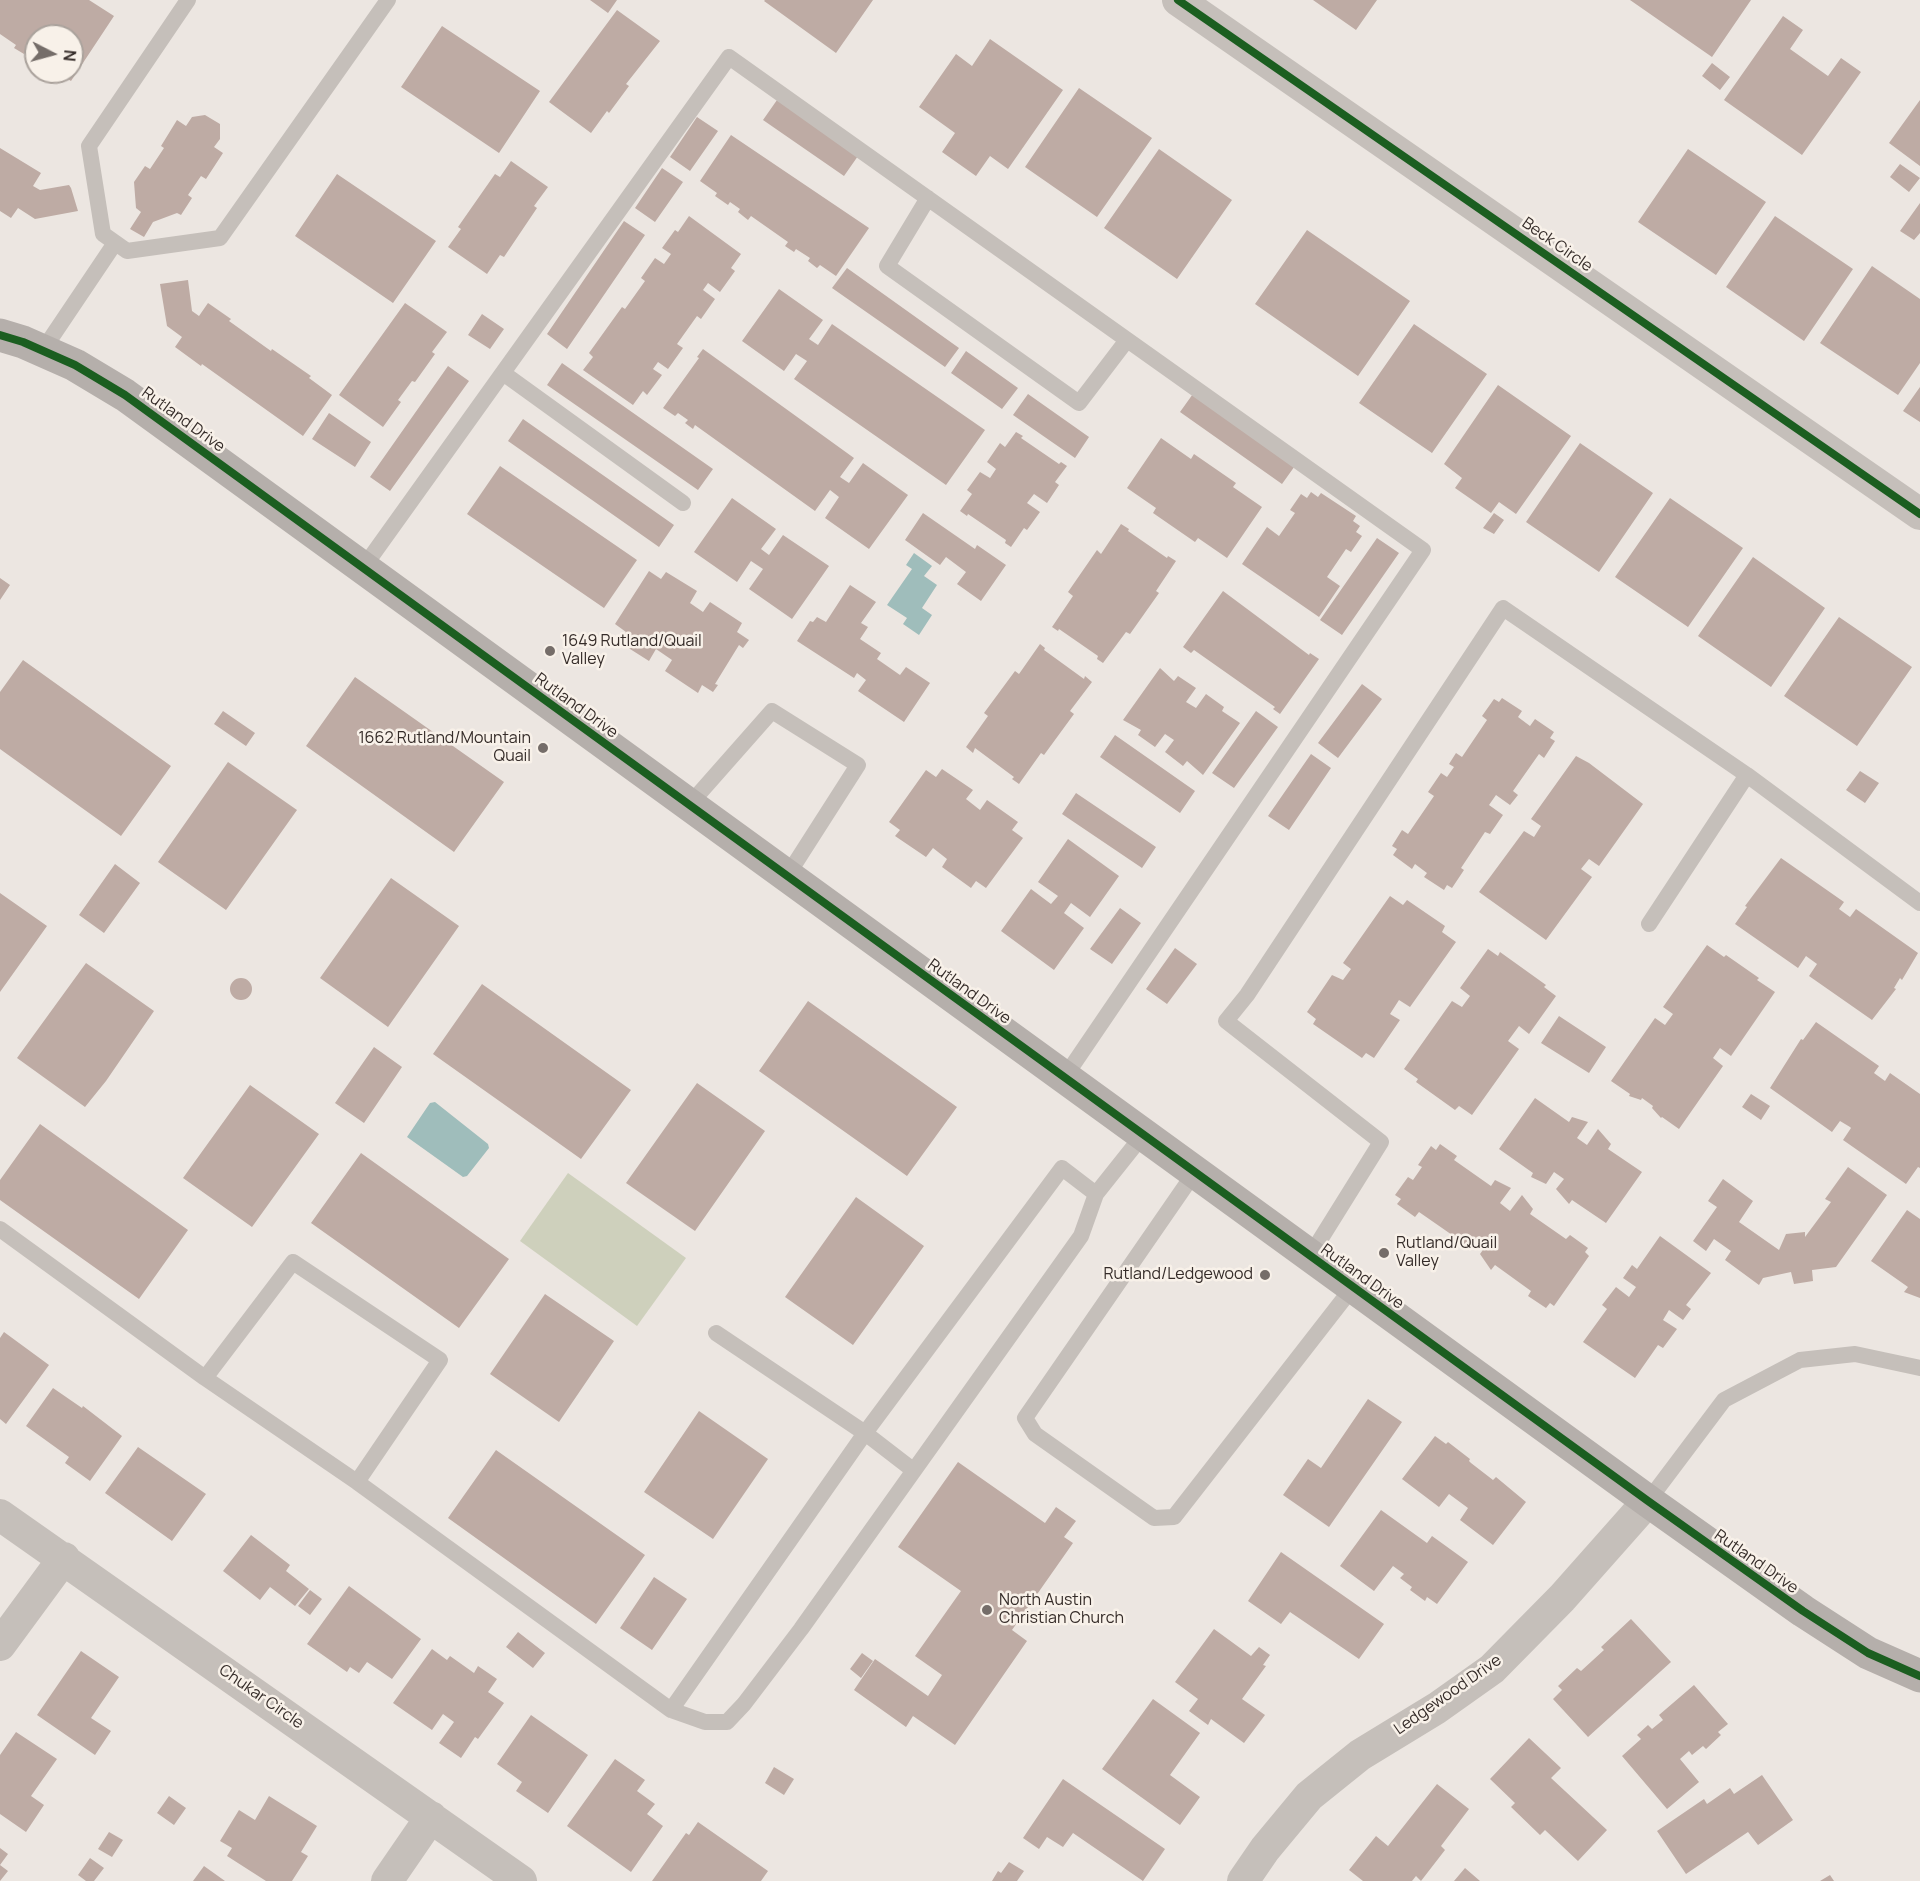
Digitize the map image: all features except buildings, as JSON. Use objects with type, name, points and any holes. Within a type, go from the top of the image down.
[{"type":"street","name":"Beck Circle","points":[[1178,0],[1920,514]]},
{"type":"street","name":"Rutland Drive","points":[[0,335],[23,342],[75,365],[125,395],[1648,1501],[1803,1611],[1868,1653],[1920,1676]]},
{"type":"street","name":"Ledgewood Drive","points":[[1243,1881],[1265,1849],[1309,1796],[1360,1755],[1437,1708],[1492,1669],[1562,1598],[1648,1501]]},
{"type":"street","name":"Chukar Circle","points":[[0,1515],[521,1881]]},
{"type":"street","points":[[0,1645],[64,1558]]},
{"type":"street","points":[[387,1881],[431,1817]]},
{"type":"lane","points":[[188,0],[89,146],[103,234],[126,251],[220,238],[388,0]]},
{"type":"lane","points":[[363,568],[729,57],[1423,550],[1064,1078]]},
{"type":"lane","points":[[928,198],[887,266],[1079,403],[1127,340]]},
{"type":"lane","points":[[43,350],[115,243]]},
{"type":"lane","points":[[503,373],[683,503]]},
{"type":"lane","points":[[1310,1256],[1381,1143],[1226,1021],[1247,995],[1503,608],[1747,776],[1920,903]]},
{"type":"lane","points":[[689,805],[772,711],[858,765],[787,876]]},
{"type":"lane","points":[[1649,924],[1747,776]]},
{"type":"lane","points":[[0,1229],[205,1378],[357,1482],[670,1710],[705,1722],[727,1722],[801,1629],[1081,1236],[1096,1194],[1143,1135]]},
{"type":"lane","points":[[670,1710],[865,1433],[1062,1168],[1096,1194]]},
{"type":"lane","points":[[1195,1172],[1025,1418],[1035,1434],[1154,1518],[1174,1516],[1353,1287]]},
{"type":"lane","points":[[205,1378],[293,1262],[440,1360],[357,1482]]},
{"type":"lane","points":[[716,1333],[865,1433],[913,1470]]},
{"type":"lane","points":[[1648,1501],[1724,1400],[1800,1360],[1855,1354],[1920,1368]]},
{"type":"green space","points":[[568,1173],[686,1258],[637,1326],[520,1241]]},
{"type":"water","points":[[914,553],[932,566],[924,576],[937,585],[922,608],[932,615],[919,635],[903,624],[907,618],[887,605],[912,569],[906,565]]},
{"type":"water","points":[[435,1102],[488,1144],[489,1148],[467,1176],[463,1177],[407,1137],[430,1103]]},
{"type":"cycle path","points":[[1178,0],[1920,514]]},
{"type":"cycle path","points":[[0,335],[23,342],[75,365],[125,395],[1648,1501],[1803,1611],[1868,1653],[1920,1676]]},
{"type":"place","name":"1649 Rutland/Quail Valley","points":[[550,651]]},
{"type":"place","name":"1662 Rutland/Mountain Quail","points":[[543,748]]},
{"type":"place","name":"Rutland/Quail Valley","points":[[1384,1253]]},
{"type":"place","name":"Rutland/Ledgewood","points":[[1265,1275]]},
{"type":"place","name":"North Austin Christian Church","points":[[987,1610]]}]
